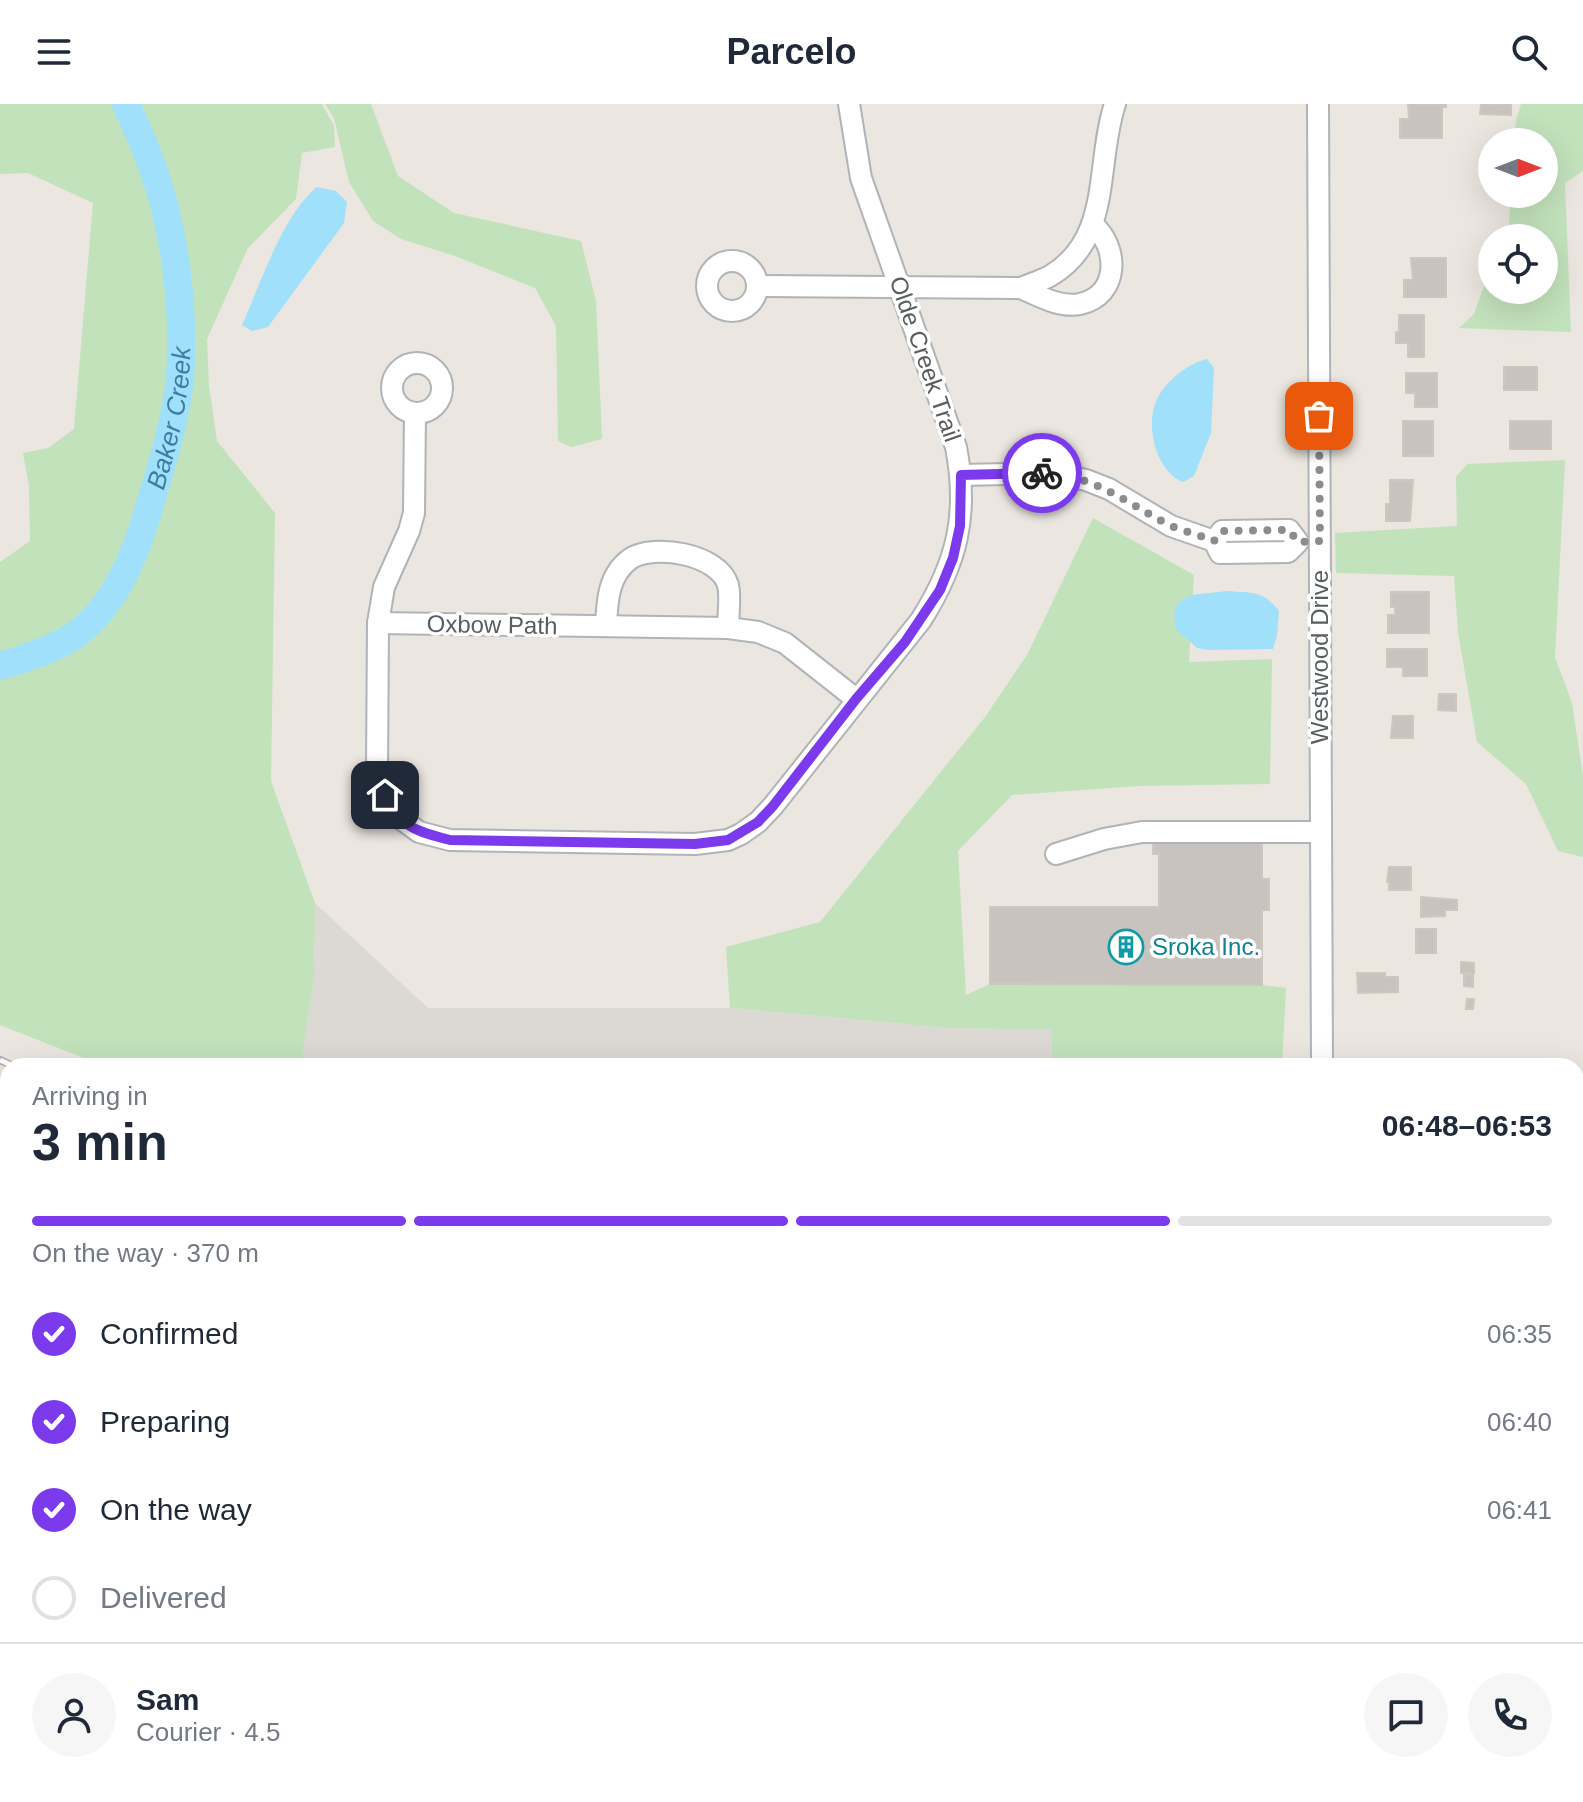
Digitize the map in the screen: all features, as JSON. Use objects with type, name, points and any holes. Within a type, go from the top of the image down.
[{"type":"street","name":"Olde Creek Trail","points":[[415,413],[414,513],[384,587],[378,623],[377,773],[393,813],[419,832],[450,840],[653,845],[715,843],[728,840],[758,822],[905,642],[940,590],[953,558],[960,526],[961,475],[956,447],[861,178],[849,104]]},
{"type":"street","points":[[1021,288],[1051,276],[1077,253],[1093,225],[1107,127],[1115,104]]},
{"type":"street","name":"Westwood Drive","points":[[1318,104],[1322,1058]]},
{"type":"street","points":[[757,286],[1021,288],[1060,304],[1082,304],[1107,284],[1113,258],[1105,239],[1093,225]]},
{"type":"street","points":[[961,475],[1054,473],[1086,480],[1109,489],[1171,526],[1214,541],[1220,553],[1288,552],[1298,542],[1320,541]]},
{"type":"street","points":[[606,626],[607,598],[621,567],[642,554],[669,552],[707,562],[720,572],[728,585],[728,628]]},
{"type":"street","name":"Oxbow Path","points":[[378,623],[728,628],[758,632],[785,643],[856,699]]},
{"type":"street","points":[[1056,854],[1104,839],[1142,832],[1321,832]]},
{"type":"shaded area","points":[[315,903],[428,1008],[730,1008],[948,1028],[1051,1030],[1052,1058],[302,1058],[314,978]]},
{"type":"green space","points":[[0,104],[322,104],[334,126],[335,147],[302,153],[296,199],[248,248],[207,339],[209,386],[217,441],[275,513],[271,781],[315,903],[314,978],[302,1058],[84,1058],[0,1025],[0,562],[30,541],[29,487],[23,453],[48,448],[74,429],[93,203],[28,173],[0,174]]},
{"type":"green space","points":[[325,104],[371,104],[398,176],[454,213],[581,241],[596,301],[602,439],[571,447],[558,441],[556,326],[535,288],[455,256],[401,239],[373,221],[349,182],[334,118]]},
{"type":"green space","points":[[1521,104],[1583,104],[1583,171],[1565,183],[1571,332],[1459,328],[1474,314],[1478,303],[1558,304],[1558,224],[1509,224],[1510,208],[1558,208],[1558,128],[1515,128]]},
{"type":"green space","points":[[1565,460],[1555,657],[1572,703],[1583,776],[1583,857],[1558,851],[1526,784],[1477,742],[1458,633],[1454,576],[1336,573],[1335,533],[1457,526],[1456,477],[1467,464]]},
{"type":"green space","points":[[1093,518],[1194,575],[1189,662],[1272,659],[1270,784],[1139,786],[1012,795],[958,851],[966,995],[990,984],[1262,985],[1286,988],[1282,1058],[1052,1058],[1051,1030],[948,1028],[730,1008],[726,947],[820,922],[985,717],[1027,655]]},
{"type":"water","points":[[317,187],[336,191],[347,202],[344,223],[268,327],[252,331],[242,325],[274,251],[293,214]]},
{"type":"water","points":[[1207,359],[1214,368],[1211,433],[1194,476],[1183,482],[1174,477],[1160,460],[1153,437],[1153,414],[1158,396],[1169,382],[1191,365]]},
{"type":"water","points":[[1227,591],[1262,596],[1279,611],[1273,649],[1197,648],[1176,629],[1174,614],[1178,603],[1191,595]]},
{"type":"building","points":[[1408,104],[1446,104],[1442,107],[1442,138],[1400,138],[1400,119],[1409,119]]},
{"type":"building","points":[[1481,104],[1511,104],[1511,115],[1480,114]]},
{"type":"building","points":[[1411,258],[1446,258],[1446,297],[1404,297],[1404,280],[1413,280]]},
{"type":"building","points":[[1399,315],[1424,315],[1424,357],[1408,357],[1408,343],[1396,343]]},
{"type":"building","points":[[1504,367],[1537,367],[1537,390],[1504,390]]},
{"type":"building","points":[[1406,373],[1437,373],[1437,407],[1415,407],[1415,393],[1406,393]]},
{"type":"building","points":[[1403,421],[1433,421],[1433,456],[1403,456]]},
{"type":"building","points":[[1510,421],[1551,421],[1551,449],[1510,449]]},
{"type":"building","points":[[1390,480],[1413,480],[1410,521],[1386,521]]},
{"type":"building","points":[[1391,592],[1429,592],[1429,633],[1388,633],[1388,615],[1395,615],[1395,607],[1391,607]]},
{"type":"building","points":[[1387,649],[1427,649],[1427,676],[1403,676],[1403,667],[1387,667]]},
{"type":"building","points":[[1439,694],[1456,694],[1456,711],[1438,710]]},
{"type":"building","points":[[1393,716],[1413,716],[1413,738],[1391,738]]},
{"type":"building","name":"Sroka Inc.","points":[[1153,841],[1262,842],[1262,879],[1269,879],[1269,910],[1262,910],[1262,985],[990,984],[990,907],[1159,907],[1159,854],[1153,854]]},
{"type":"building","points":[[1389,867],[1411,867],[1411,890],[1389,890]]},
{"type":"building","points":[[1421,897],[1457,900],[1457,910],[1445,910],[1445,916],[1421,917]]},
{"type":"building","points":[[1416,929],[1436,929],[1436,953],[1416,953]]},
{"type":"building","points":[[1461,962],[1474,963],[1474,973],[1461,973]]},
{"type":"building","points":[[1357,973],[1385,973],[1385,977],[1398,977],[1398,992],[1358,993]]},
{"type":"building","points":[[1464,975],[1473,975],[1473,987],[1464,986]]},
{"type":"building","points":[[1467,999],[1474,999],[1473,1009],[1466,1009]]},
{"type":"waterway","name":"Baker Creek","points":[[0,666],[61,644],[78,633],[104,606],[125,573],[140,537],[172,424],[181,352],[176,270],[160,190],[126,104]]},
{"type":"way so far","points":[[1042,473],[1086,480],[1109,489],[1171,526],[1214,541],[1222,531],[1289,530],[1298,542],[1320,541],[1319,416]]},
{"type":"place","name":"Sroka Inc.","points":[[1126,947]]},
{"type":"route","points":[[385,795],[393,813],[404,822],[419,832],[450,840],[653,845],[715,843],[741,834],[773,806],[856,699],[905,642],[940,590],[953,558],[960,526],[961,475],[1042,473]]}]
